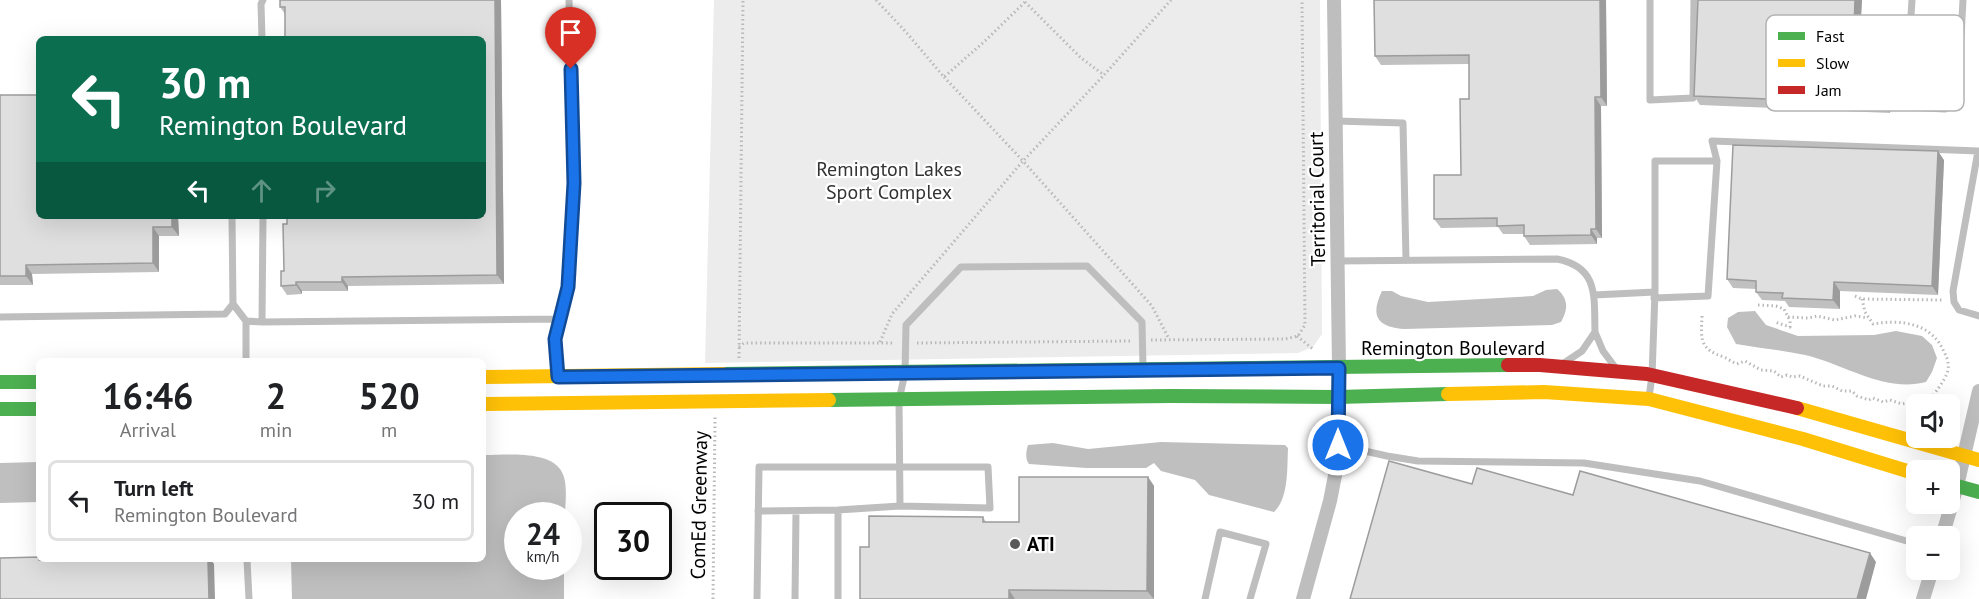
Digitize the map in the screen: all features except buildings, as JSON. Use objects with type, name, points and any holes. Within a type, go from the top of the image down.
[{"type":"street","name":"Territorial Court","points":[[1304,599],[1330,501],[1338,460],[1334,0]]},
{"type":"street","name":"Remington Boulevard","points":[[486,377],[1540,365],[1653,376],[1806,410],[1979,460]]},
{"type":"street","points":[[0,382],[36,382]]},
{"type":"street","points":[[1960,467],[1979,391]]},
{"type":"street","points":[[486,404],[1171,396],[1338,397],[1544,392],[1648,399],[1803,439],[1906,471]]},
{"type":"street","points":[[0,409],[36,409]]},
{"type":"street","points":[[1960,487],[1979,492]]},
{"type":"street","points":[[1923,599],[1929,580]]},
{"type":"lane","points":[[262,36],[261,4],[263,0]]},
{"type":"lane","points":[[558,377],[555,339],[568,287],[574,183],[569,0]]},
{"type":"lane","points":[[1650,0],[1650,100],[1693,98],[1694,0]]},
{"type":"lane","points":[[1911,15],[1912,0]]},
{"type":"lane","points":[[1962,15],[1963,0]]},
{"type":"lane","points":[[1336,122],[1403,123],[1406,260]]},
{"type":"lane","points":[[1594,295],[1708,296],[1717,161],[1712,141],[1978,151],[1953,291],[1954,302],[1959,310],[1979,316]]},
{"type":"lane","points":[[1648,399],[1653,376],[1655,161],[1717,161]]},
{"type":"lane","points":[[232,219],[233,304],[246,321],[246,358]]},
{"type":"lane","points":[[262,321],[263,219]]},
{"type":"lane","points":[[1338,261],[1557,259],[1569,262],[1581,268],[1589,278],[1594,295],[1595,332],[1603,351],[1618,372]]},
{"type":"lane","points":[[900,506],[899,400],[905,373],[906,324],[961,267],[1087,266],[1142,322],[1143,370]]},
{"type":"lane","points":[[0,317],[225,314],[233,304]]},
{"type":"lane","points":[[246,321],[560,319]]},
{"type":"lane","points":[[1558,367],[1581,351],[1595,332]]},
{"type":"lane","points":[[1338,445],[1418,461],[1584,463],[1700,481],[1906,541]]},
{"type":"lane","points":[[757,599],[758,511],[759,467],[901,465],[988,467],[990,508],[900,506],[838,510],[758,511]]},
{"type":"lane","points":[[838,510],[838,599]]},
{"type":"lane","points":[[795,599],[796,511]]},
{"type":"lane","points":[[1204,599],[1220,532],[1266,544],[1250,599]]},
{"type":"lane","points":[[247,562],[249,599]]},
{"type":"path","points":[[739,364],[743,0]]},
{"type":"path","points":[[876,0],[1152,306],[1169,339]]},
{"type":"path","points":[[879,343],[892,314],[1023,161],[1171,0]]},
{"type":"path","points":[[739,346],[744,343],[1142,341],[1285,339],[1297,336],[1305,325],[1302,0]]},
{"type":"path","points":[[944,77],[1025,1],[1081,58],[1104,75]]},
{"type":"path","points":[[1855,296],[1862,299],[1942,300]]},
{"type":"path","points":[[1862,299],[1862,305],[1873,324],[1899,321],[1927,330],[1941,345],[1948,365],[1947,373],[1934,394]]},
{"type":"path","points":[[1758,305],[1785,309],[1790,327],[1775,322]]},
{"type":"path","points":[[1702,316],[1702,342],[1718,357],[1724,357],[1737,364],[1745,362],[1761,370],[1774,371],[1781,377],[1800,376],[1823,386],[1852,391],[1857,396],[1869,400],[1873,398],[1883,402],[1890,400],[1906,403]]},
{"type":"path","points":[[1788,317],[1816,316],[1835,320],[1855,316],[1868,318]]},
{"type":"path","points":[[1297,336],[1317,351]]},
{"type":"path","name":"ComEd Greenway","points":[[713,599],[716,411]]},
{"type":"green space","name":"Remington Lakes Sport Complex","points":[[714,0],[1320,0],[1322,334],[1313,347],[1298,353],[705,363]]},
{"type":"shaded area","points":[[1557,289],[1564,297],[1566,309],[1561,322],[1552,325],[1404,329],[1387,326],[1378,319],[1377,313],[1378,300],[1382,291],[1392,291],[1401,296],[1428,302],[1533,296],[1546,290]]},
{"type":"shaded area","points":[[1755,311],[1766,325],[1798,336],[1874,335],[1896,331],[1922,336],[1932,345],[1937,358],[1926,382],[1895,384],[1805,355],[1736,344],[1727,327],[1728,318],[1738,312]]},
{"type":"shaded area","points":[[1161,442],[1285,445],[1288,448],[1286,482],[1279,506],[1274,512],[1209,495],[1195,480],[1161,471],[1154,463],[1146,468],[1086,468],[1029,464],[1026,457],[1028,445],[1053,443],[1088,449]]},
{"type":"shaded area","points":[[486,455],[535,456],[554,463],[560,469],[565,479],[566,502],[504,502],[504,580],[564,580],[564,599],[292,599],[291,562],[486,562]]},
{"type":"shaded area","points":[[36,462],[36,502],[0,503],[0,463]]},
{"type":"traffic: fast","points":[[723,374],[1508,365]]},
{"type":"traffic: fast","points":[[0,382],[36,382]]},
{"type":"traffic: fast","points":[[829,400],[1171,396],[1338,397],[1448,394]]},
{"type":"traffic: fast","points":[[0,409],[36,409]]},
{"type":"traffic: fast","points":[[1960,487],[1979,492]]},
{"type":"traffic: slow","points":[[486,377],[723,374]]},
{"type":"traffic: slow","points":[[1448,394],[1544,392],[1649,399],[1803,439],[1906,471]]},
{"type":"traffic: slow","points":[[486,404],[829,400]]},
{"type":"traffic: slow","points":[[1797,408],[1979,460]]},
{"type":"traffic: jam","points":[[1508,365],[1540,365],[1647,374],[1797,408]]},
{"type":"place","name":"ATI","points":[[1015,544]]},
{"type":"route","points":[[571,69],[574,183],[568,287],[555,339],[558,377],[1339,368],[1338,445]]}]
